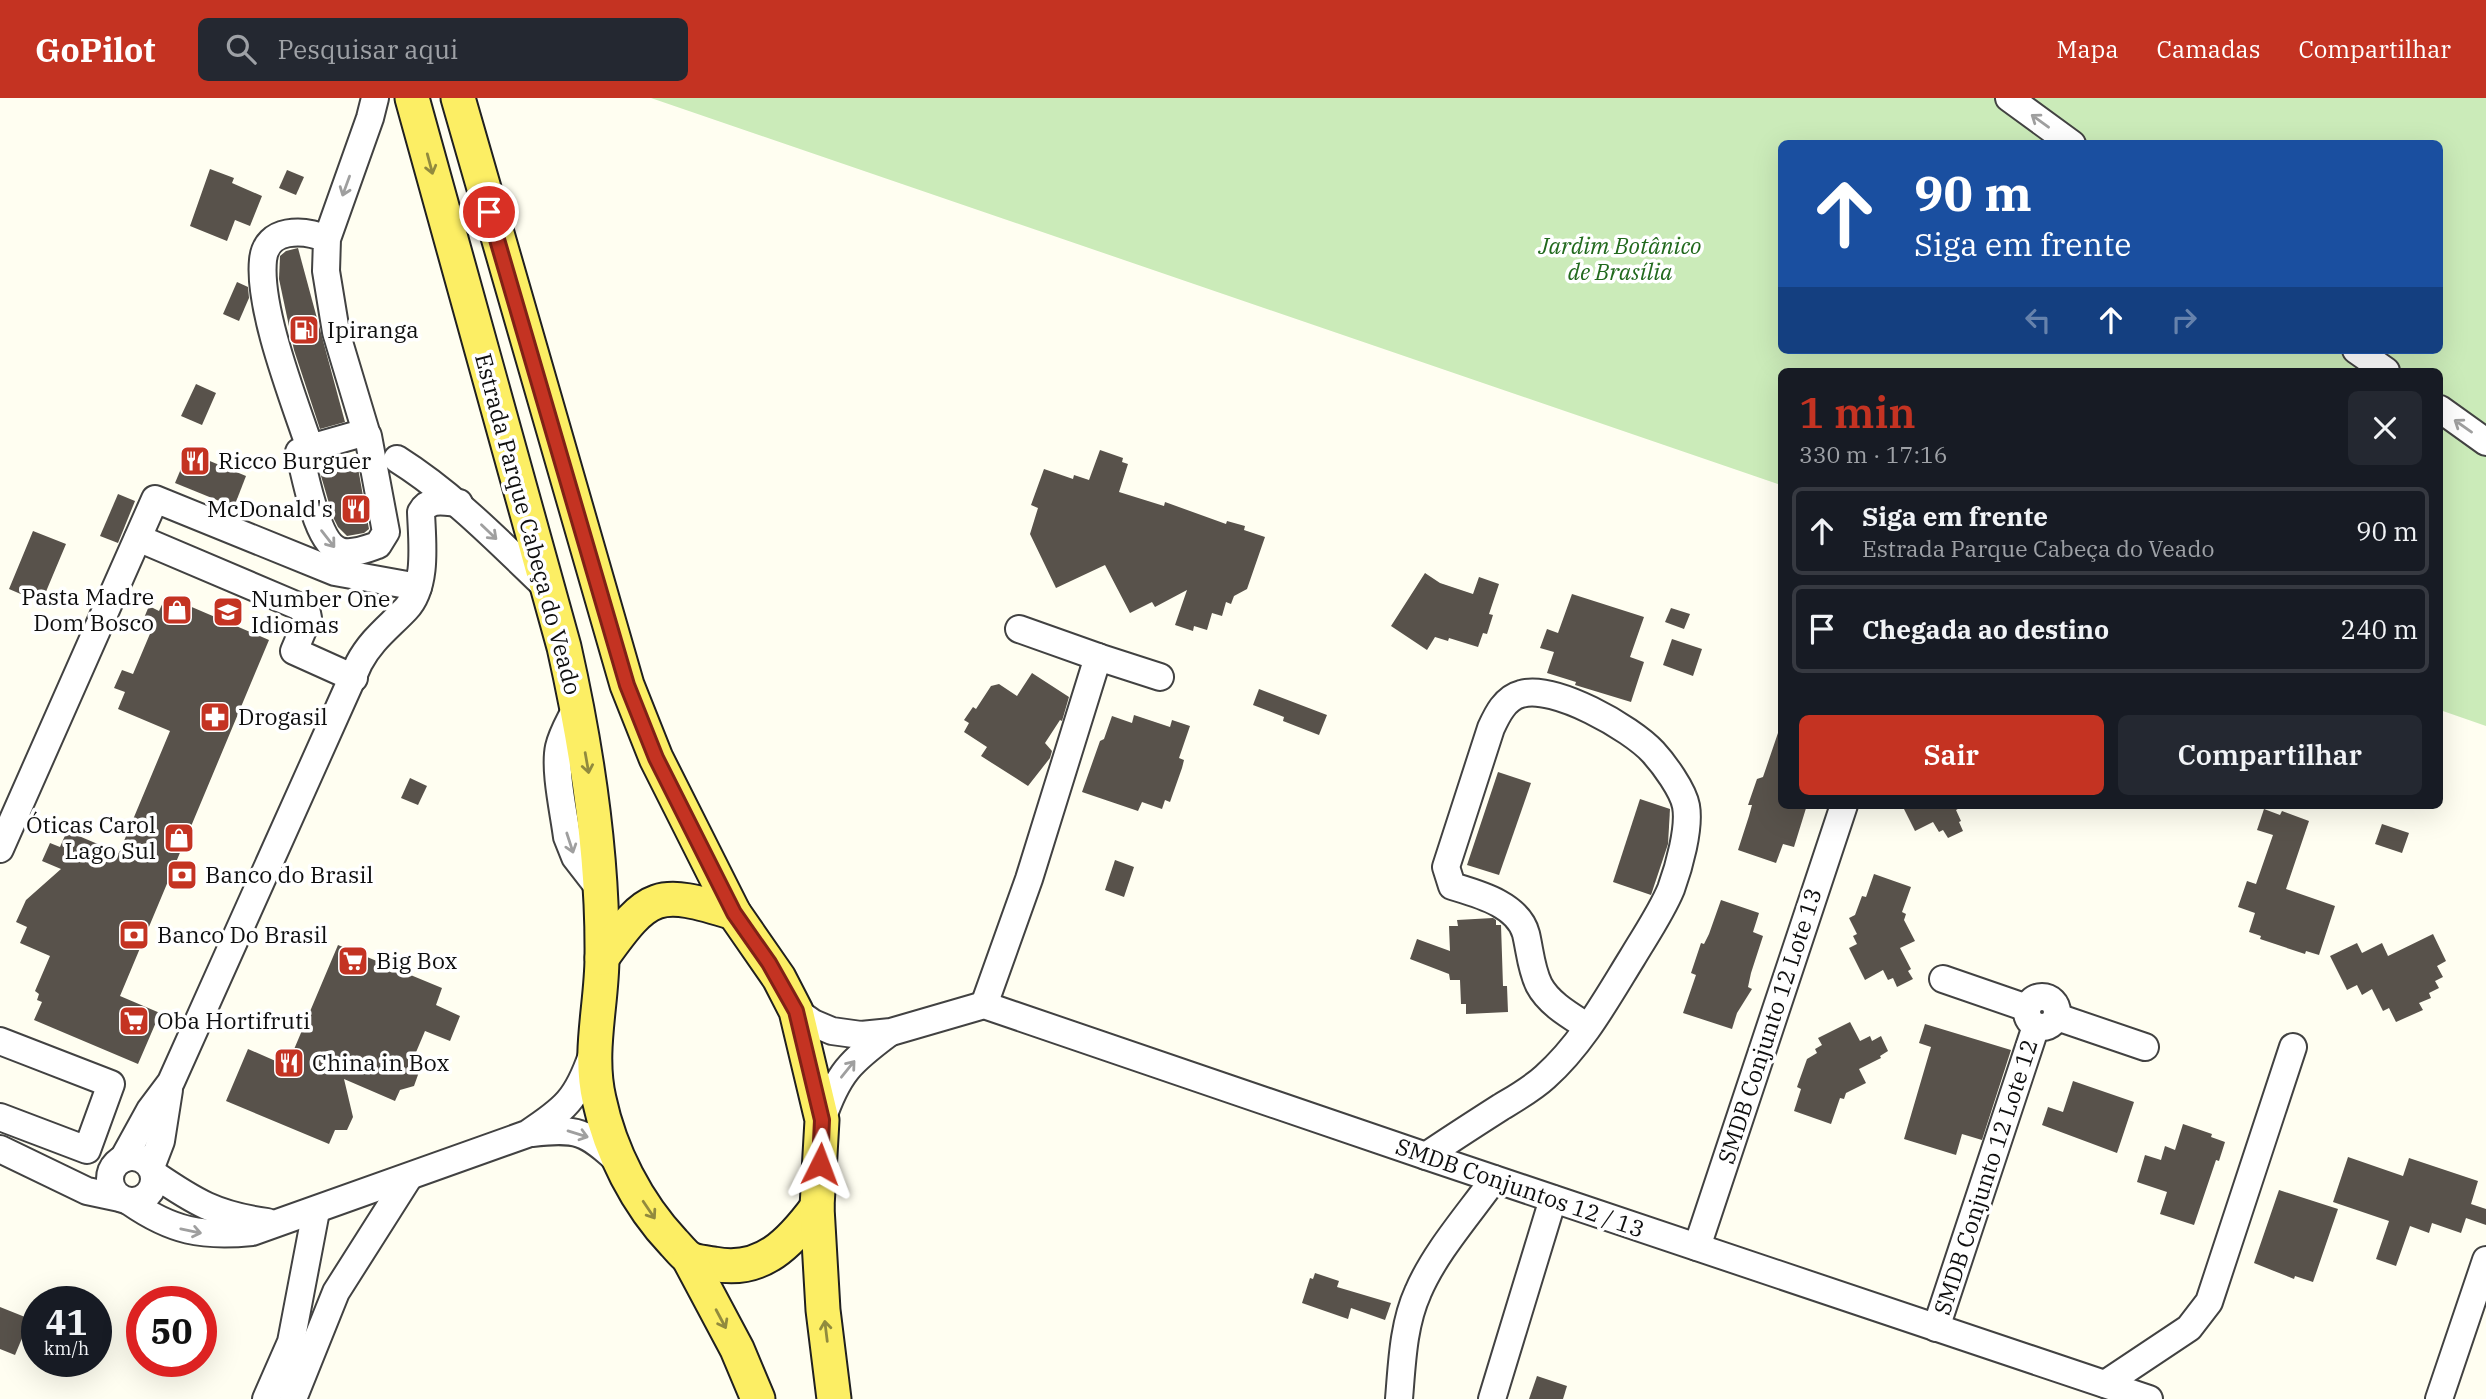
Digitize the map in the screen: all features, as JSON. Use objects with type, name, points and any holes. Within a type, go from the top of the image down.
[{"type":"main road","name":"Estrada Parque Cabeça do Veado","points":[[412,98],[548,589],[577,706],[595,812],[602,958],[595,1047],[598,1097],[620,1163],[664,1232],[689,1259]]},
{"type":"main road","name":"Estrada Parque Cabeça do Veado","points":[[458,98],[627,685],[656,758],[734,913],[779,978],[796,1011],[822,1120],[817,1207]]},
{"type":"main road","points":[[602,958],[640,910],[658,900],[677,898],[734,913]]},
{"type":"main road","points":[[689,1259],[727,1267],[752,1265],[777,1253],[797,1234],[817,1207]]},
{"type":"main road","points":[[817,1207],[823,1310],[834,1399]]},
{"type":"main road","points":[[689,1259],[737,1349],[758,1399]]},
{"type":"street","points":[[299,452],[323,535],[333,548],[342,552],[360,551],[378,545],[386,532],[367,434],[336,332],[326,271],[327,239],[375,98]]},
{"type":"street","points":[[2009,98],[2067,140]]},
{"type":"street","points":[[327,239],[312,232],[297,231],[276,237],[268,245],[263,258],[265,294],[274,333],[310,448],[367,434]]},
{"type":"street","points":[[2362,354],[2382,368]]},
{"type":"street","points":[[2443,411],[2486,442]]},
{"type":"street","points":[[367,434],[459,503],[548,589]]},
{"type":"street","points":[[397,459],[422,525]]},
{"type":"street","points":[[0,849],[155,499],[335,572],[418,587]]},
{"type":"street","points":[[459,503],[436,501],[421,512],[422,557],[418,587],[409,606],[365,651],[170,1082],[110,1174],[110,1185],[125,1200],[158,1220],[178,1228],[201,1234],[252,1232],[527,1134],[552,1118],[570,1101],[582,1084],[595,1047]]},
{"type":"street","points":[[138,538],[298,606],[307,613],[308,618],[294,651],[354,678]]},
{"type":"street","points":[[1019,629],[1160,677]]},
{"type":"street","points":[[796,1011],[813,1023],[832,1031],[861,1035],[891,1032],[984,1005],[1029,878],[1098,657]]},
{"type":"street","points":[[1426,1156],[1543,1079],[1570,1053],[1588,1027],[1645,937],[1670,890],[1684,845],[1686,806],[1674,779],[1653,751],[1601,715],[1551,694],[1519,694],[1498,713],[1491,728],[1446,867],[1452,886],[1484,895],[1513,912],[1525,932],[1529,957],[1540,987],[1561,1009],[1588,1027]]},
{"type":"street","name":"SMDB Conjunto 12 Lote 13","points":[[1697,1248],[1843,809]]},
{"type":"street","points":[[1943,979],[2040,1017],[2145,1047]]},
{"type":"street","name":"SMDB Conjuntos 12 / 13","points":[[984,1005],[2149,1399]]},
{"type":"street","name":"SMDB Conjunto 12 Lote 12","points":[[1937,1328],[2040,1017]]},
{"type":"street","points":[[822,1120],[830,1095],[846,1068],[891,1032]]},
{"type":"street","points":[[0,1041],[111,1084],[87,1150],[0,1117]]},
{"type":"street","points":[[2105,1384],[2189,1328],[2209,1302],[2293,1047]]},
{"type":"street","points":[[0,1149],[88,1191],[137,1201],[149,1194],[153,1188],[152,1170],[161,1141],[170,1082]]},
{"type":"street","points":[[527,1134],[572,1131],[586,1135],[620,1163]]},
{"type":"street","points":[[29,1162],[119,1162],[142,1159],[152,1170],[202,1205],[226,1215],[279,1224]]},
{"type":"street","points":[[293,1399],[336,1293],[409,1177]]},
{"type":"street","points":[[1399,1399],[1408,1324],[1417,1293],[1427,1274],[1494,1179]]},
{"type":"street","points":[[1492,1399],[1553,1199]]},
{"type":"street","points":[[265,1399],[291,1342],[316,1211]]},
{"type":"street","points":[[2438,1399],[2486,1260]]},
{"type":"green space","name":"Jardim Botânico de Brasília","points":[[651,98],[2486,98],[2486,726],[2443,711],[2443,368],[1778,368],[1778,484]]},
{"type":"building","points":[[210,169],[234,178],[232,183],[262,196],[250,226],[235,220],[227,241],[190,226]]},
{"type":"building","points":[[287,170],[304,177],[296,195],[279,188]]},
{"type":"building","points":[[298,248],[345,422],[320,429],[294,350],[279,279],[280,256],[286,251]]},
{"type":"building","points":[[237,282],[248,287],[249,298],[239,321],[223,314]]},
{"type":"building","points":[[196,384],[216,393],[202,425],[181,416]]},
{"type":"building","points":[[1100,450],[1123,458],[1122,462],[1128,464],[1119,492],[1164,506],[1165,502],[1226,524],[1227,521],[1245,526],[1244,530],[1265,537],[1247,589],[1234,596],[1231,604],[1226,602],[1222,616],[1212,613],[1207,630],[1194,626],[1193,631],[1175,625],[1187,590],[1155,607],[1152,602],[1130,613],[1105,565],[1056,588],[1030,534],[1038,508],[1031,505],[1044,469],[1073,479],[1074,475],[1089,480]]},
{"type":"building","points":[[188,452],[246,476],[234,507],[175,483]]},
{"type":"building","points":[[356,457],[369,529],[364,533],[347,536],[333,517],[319,469]]},
{"type":"building","points":[[118,494],[135,501],[118,543],[100,536]]},
{"type":"building","points":[[33,531],[66,544],[45,594],[34,590],[30,598],[9,589]]},
{"type":"building","points":[[1425,573],[1440,583],[1473,594],[1479,577],[1499,584],[1489,614],[1493,615],[1487,634],[1483,633],[1478,647],[1449,638],[1448,641],[1435,637],[1427,650],[1391,626]]},
{"type":"building","points":[[1572,594],[1644,617],[1630,657],[1644,662],[1631,702],[1575,685],[1576,682],[1547,673],[1554,652],[1540,648],[1547,629],[1558,633]]},
{"type":"building","points":[[166,596],[269,640],[120,996],[160,1013],[138,1064],[34,1020],[42,1002],[37,1000],[39,994],[35,991],[50,956],[20,943],[27,927],[16,922],[26,900],[61,869],[42,861],[50,843],[60,847],[67,831],[119,853],[170,731],[118,709],[125,692],[114,688],[122,670],[133,674],[152,629],[141,625],[149,606],[159,611]]},
{"type":"building","points":[[1671,608],[1690,614],[1684,629],[1665,622]]},
{"type":"building","points":[[1672,639],[1702,649],[1693,676],[1663,665]]},
{"type":"building","points":[[1032,673],[1069,697],[1062,721],[1060,720],[1045,743],[1052,751],[1050,758],[1028,786],[981,756],[987,747],[964,732],[969,723],[964,720],[973,707],[976,709],[991,686],[999,684],[1017,696]]},
{"type":"building","points":[[1259,689],[1327,715],[1319,735],[1283,721],[1284,717],[1253,705]]},
{"type":"building","points":[[1134,715],[1170,727],[1172,720],[1190,726],[1179,758],[1184,760],[1182,768],[1170,802],[1165,800],[1162,809],[1142,802],[1138,811],[1082,792],[1112,716],[1132,723]]},
{"type":"building","points":[[1778,733],[1778,809],[1806,809],[1794,847],[1783,844],[1776,863],[1738,850],[1752,805],[1748,805],[1757,779],[1763,777]]},
{"type":"building","points":[[1498,772],[1531,783],[1499,875],[1467,865]]},
{"type":"building","points":[[410,778],[427,786],[418,805],[401,798]]},
{"type":"building","points":[[1640,799],[1670,809],[1668,844],[1651,895],[1613,882]]},
{"type":"building","points":[[1904,809],[1958,809],[1963,831],[1948,838],[1943,830],[1939,832],[1933,822],[1915,831]]},
{"type":"building","points":[[2264,809],[2280,815],[2282,811],[2309,821],[2286,889],[2335,906],[2319,955],[2306,951],[2305,954],[2260,939],[2261,936],[2249,932],[2255,913],[2238,907],[2247,881],[2256,884],[2273,835],[2257,830]]},
{"type":"building","points":[[2382,824],[2409,833],[2402,853],[2375,844]]},
{"type":"building","points":[[1115,860],[1134,867],[1124,897],[1105,890]]},
{"type":"building","points":[[1874,874],[1911,887],[1902,912],[1906,914],[1904,920],[1915,941],[1900,948],[1913,979],[1897,987],[1893,978],[1888,980],[1883,970],[1865,980],[1849,948],[1857,944],[1853,936],[1857,934],[1849,918],[1855,915],[1862,896],[1866,897]]},
{"type":"building","points":[[1721,900],[1759,913],[1753,932],[1763,936],[1748,987],[1752,989],[1737,1013],[1732,1029],[1683,1013],[1696,975],[1691,973],[1701,943],[1704,944],[1709,934]]},
{"type":"building","points":[[1493,918],[1496,925],[1501,925],[1503,986],[1507,986],[1508,1012],[1466,1014],[1466,1004],[1461,1004],[1460,980],[1450,980],[1449,974],[1410,959],[1417,939],[1450,951],[1449,926],[1458,926],[1457,920]]},
{"type":"building","points":[[2433,934],[2446,961],[2437,966],[2443,977],[2435,981],[2439,988],[2429,993],[2431,998],[2419,1003],[2423,1010],[2396,1022],[2389,1008],[2383,1011],[2372,989],[2362,995],[2357,985],[2347,990],[2330,956],[2357,943],[2362,953],[2382,943],[2388,956]]},
{"type":"building","points":[[338,945],[442,988],[436,1005],[460,1016],[450,1041],[425,1031],[414,1057],[419,1072],[414,1086],[400,1090],[395,1101],[344,1079],[353,1117],[347,1130],[335,1130],[329,1144],[226,1101],[248,1049],[287,1066]]},
{"type":"building","points":[[1850,1022],[1860,1041],[1870,1036],[1872,1041],[1881,1036],[1888,1051],[1880,1056],[1881,1058],[1859,1069],[1866,1083],[1846,1093],[1844,1099],[1840,1098],[1831,1124],[1794,1111],[1801,1089],[1797,1087],[1807,1059],[1817,1053],[1815,1049],[1822,1045],[1818,1038]]},
{"type":"building","points":[[1925,1024],[2011,1050],[1982,1140],[1962,1134],[1956,1155],[1904,1139],[1931,1047],[1919,1043]]},
{"type":"building","points":[[2073,1081],[2134,1102],[2117,1153],[2042,1125],[2048,1107],[2063,1112]]},
{"type":"building","points":[[2183,1124],[2212,1134],[2211,1137],[2225,1142],[2219,1161],[2216,1160],[2194,1225],[2160,1214],[2167,1192],[2137,1182],[2145,1155],[2161,1160],[2165,1146],[2175,1150]]},
{"type":"building","points":[[2348,1157],[2403,1176],[2409,1158],[2478,1181],[2471,1204],[2486,1209],[2486,1225],[2466,1218],[2461,1233],[2432,1223],[2429,1233],[2410,1226],[2396,1266],[2376,1259],[2389,1221],[2333,1202]]},
{"type":"building","points":[[2279,1190],[2338,1209],[2313,1282],[2295,1276],[2294,1279],[2254,1263]]},
{"type":"building","points":[[1315,1273],[1339,1281],[1337,1287],[1391,1303],[1385,1320],[1351,1308],[1348,1319],[1302,1303],[1310,1278],[1313,1279]]},
{"type":"building","points":[[0,1307],[21,1315],[21,1341],[15,1355],[0,1349]]},
{"type":"building","points":[[1537,1376],[1567,1386],[1563,1399],[1529,1399]]},
{"type":"place","name":"Ipiranga","points":[[304,330]]},
{"type":"place","name":"Ricco Burguer","points":[[195,461]]},
{"type":"place","name":"McDonald's","points":[[356,509]]},
{"type":"place","name":"Pasta Madre Dom Bosco","points":[[177,610]]},
{"type":"place","name":"Number One Idiomas","points":[[228,612]]},
{"type":"place","name":"Drogasil","points":[[215,717]]},
{"type":"place","name":"Óticas Carol Lago Sul","points":[[179,838]]},
{"type":"place","name":"Banco do Brasil","points":[[182,875]]},
{"type":"place","name":"Banco Do Brasil","points":[[134,935]]},
{"type":"place","name":"Big Box","points":[[353,961]]},
{"type":"place","name":"Oba Hortifruti","points":[[134,1021]]},
{"type":"place","name":"China in Box","points":[[289,1063]]},
{"type":"route","points":[[489,212],[627,685],[656,758],[734,913],[779,978],[796,1011],[822,1120],[820,1164]]}]
